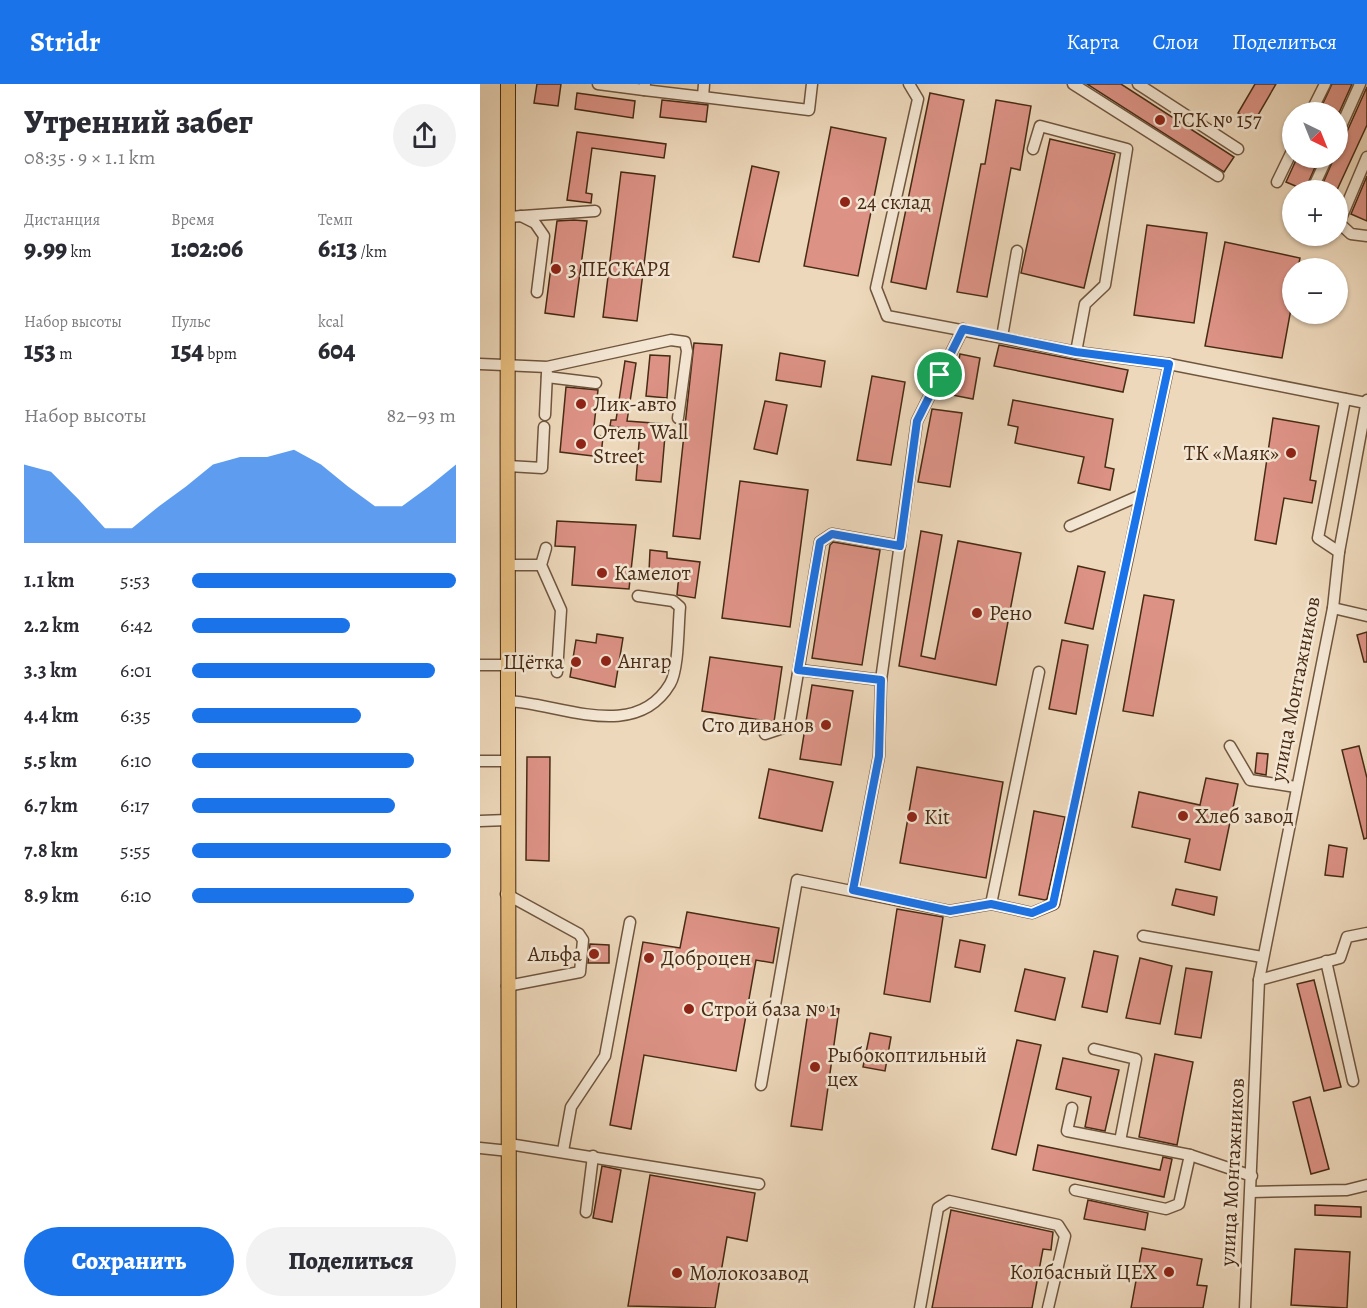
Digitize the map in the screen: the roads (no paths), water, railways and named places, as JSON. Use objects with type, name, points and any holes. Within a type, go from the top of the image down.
[{"type":"main road","points":[[508,84],[514,216],[507,365],[509,565],[506,894],[509,1308]]},
{"type":"street","points":[[598,84],[645,87],[703,97],[809,110],[812,84]]},
{"type":"street","points":[[703,97],[704,84]]},
{"type":"street","points":[[909,84],[918,99],[876,288],[887,316],[1076,352],[1169,364],[1367,402]]},
{"type":"street","points":[[1073,84],[1218,176]]},
{"type":"street","points":[[1138,84],[1239,149]]},
{"type":"street","points":[[1316,102],[1325,84]]},
{"type":"street","points":[[1348,111],[1360,84]]},
{"type":"street","points":[[1033,149],[1040,126],[1127,149],[1105,285],[1084,304],[1076,352]]},
{"type":"street","points":[[1367,157],[1339,223],[1351,234],[1367,236]]},
{"type":"street","points":[[1277,182],[1284,168]]},
{"type":"street","points":[[514,216],[595,211]]},
{"type":"street","points":[[514,216],[535,223],[544,236],[537,292]]},
{"type":"street","points":[[1002,338],[1017,251]]},
{"type":"street","points":[[853,890],[879,756],[881,680],[917,421],[963,329]]},
{"type":"street","points":[[547,372],[671,340],[685,342],[687,351],[678,418]]},
{"type":"street","points":[[480,364],[507,365],[596,383]]},
{"type":"street","points":[[761,1085],[797,880],[950,911],[991,904],[1032,913],[1053,904],[1169,364]]},
{"type":"street","points":[[508,466],[542,468],[547,372]]},
{"type":"street","points":[[1340,552],[1318,538],[1345,399]]},
{"type":"street","name":"улица Монтажников","points":[[1245,1308],[1259,980],[1262,957],[1332,608],[1367,402]]},
{"type":"street","points":[[1070,526],[1141,495]]},
{"type":"street","points":[[765,734],[789,726],[820,542],[832,534],[900,546]]},
{"type":"street","points":[[546,548],[541,565],[561,610],[557,672]]},
{"type":"street","points":[[509,565],[541,565]]},
{"type":"street","points":[[507,701],[530,702],[586,715],[624,717],[641,711],[670,684],[681,607],[674,601],[639,596]]},
{"type":"street","points":[[1332,608],[1367,616]]},
{"type":"street","points":[[480,665],[508,665]]},
{"type":"street","points":[[798,670],[881,680]]},
{"type":"street","points":[[991,904],[1038,672]]},
{"type":"street","points":[[1230,746],[1250,780],[1296,787]]},
{"type":"street","points":[[480,761],[507,761]]},
{"type":"street","points":[[480,821],[507,820]]},
{"type":"street","points":[[506,894],[579,934],[583,940],[580,972],[507,986]]},
{"type":"street","points":[[563,1151],[571,1107],[605,1056],[630,922]]},
{"type":"street","points":[[1259,980],[1340,958],[1347,938],[1367,933]]},
{"type":"street","points":[[1143,936],[1262,957]]},
{"type":"street","points":[[1326,961],[1353,1081]]},
{"type":"street","points":[[1094,1049],[1136,1059],[1120,1141]]},
{"type":"street","points":[[1072,1108],[1067,1131],[1190,1155],[1252,1176]]},
{"type":"street","points":[[480,1148],[563,1151],[759,1184]]},
{"type":"street","points":[[1076,1190],[1166,1209],[1179,1204],[1190,1155]]},
{"type":"street","points":[[586,1212],[593,1156]]},
{"type":"street","points":[[1251,1192],[1347,1190],[1367,1185]]},
{"type":"street","points":[[920,1308],[938,1208],[949,1201],[1058,1225],[1065,1236],[1048,1308]]},
{"type":"place","name":"ГСК № 157","points":[[1160,120]]},
{"type":"place","name":"24 склад","points":[[845,202]]},
{"type":"place","name":"3 ПЕСКАРЯ","points":[[556,269]]},
{"type":"place","name":"Лик-авто","points":[[581,404]]},
{"type":"place","name":"Отель Wall Street","points":[[581,444]]},
{"type":"place","name":"ТК «Маяк»","points":[[1291,453]]},
{"type":"place","name":"Камелот","points":[[602,573]]},
{"type":"place","name":"Рено","points":[[977,613]]},
{"type":"place","name":"Ангар","points":[[606,661]]},
{"type":"place","name":"Щётка","points":[[576,662]]},
{"type":"place","name":"Сто диванов","points":[[826,725]]},
{"type":"place","name":"Хлеб завод","points":[[1183,816]]},
{"type":"place","name":"Kit","points":[[912,817]]},
{"type":"place","name":"Альфа","points":[[594,954]]},
{"type":"place","name":"Доброцен","points":[[649,958]]},
{"type":"place","name":"Строй база № 1","points":[[689,1009]]},
{"type":"place","name":"Рыбокоптильный цех","points":[[815,1067]]},
{"type":"place","name":"Колбасный ЦЕХ","points":[[1169,1272]]},
{"type":"place","name":"Молокозавод","points":[[677,1273]]}]
